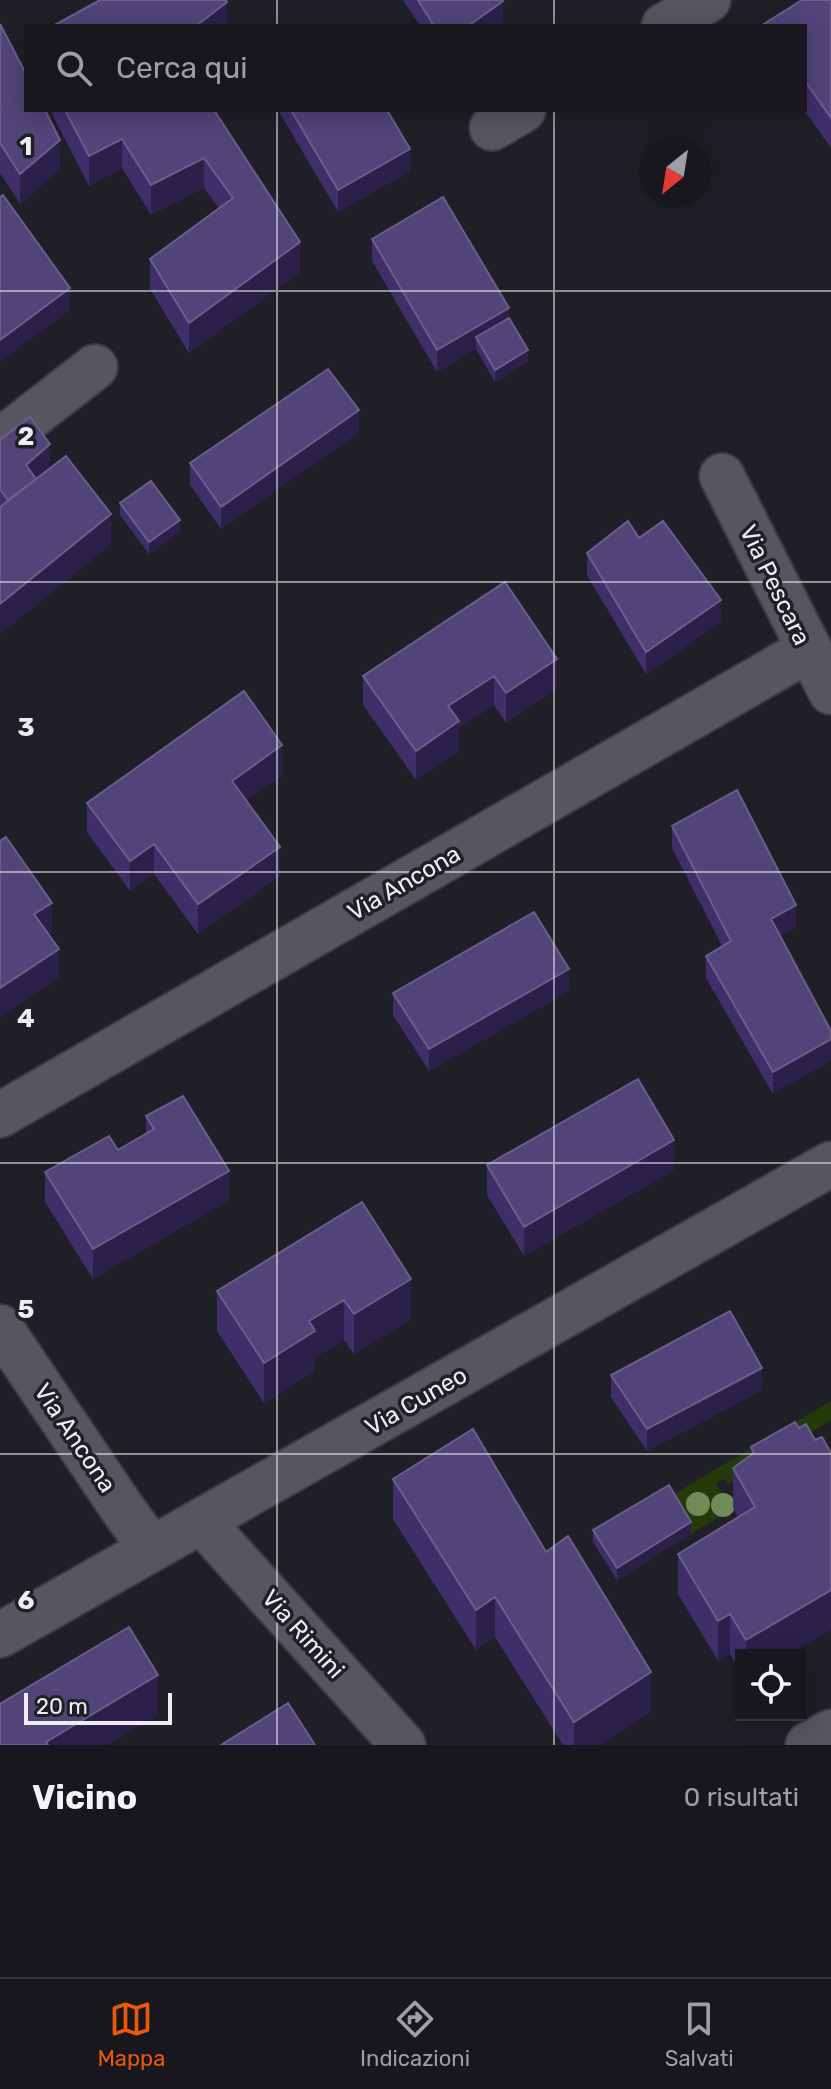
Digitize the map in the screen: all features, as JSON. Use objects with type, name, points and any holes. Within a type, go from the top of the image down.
[{"type":"street","points":[[667,24],[708,0]]},
{"type":"street","points":[[0,441],[95,367]]},
{"type":"street","name":"Via Pescara","points":[[722,476],[831,692]]},
{"type":"street","name":"Via Ancona","points":[[0,1115],[808,650]]},
{"type":"street","name":"Via Cuneo","points":[[0,1635],[831,1164]]},
{"type":"street","name":"Via Ancona","points":[[0,1327],[152,1549]]},
{"type":"street","name":"Via Rimini","points":[[202,1522],[403,1745]]},
{"type":"street","points":[[808,1745],[831,1732]]},
{"type":"green space","points":[[831,1401],[831,1420],[728,1484],[725,1479],[716,1483],[730,1510],[691,1534],[669,1497]]},
{"type":"building","points":[[100,0],[227,2],[199,24],[57,24]]},
{"type":"building","points":[[418,0],[503,1],[471,24],[433,24]]},
{"type":"building","points":[[802,0],[831,0],[831,118],[807,84],[807,24],[764,24]]},
{"type":"building","points":[[0,24],[24,70],[24,112],[46,112],[60,140],[20,174],[0,143]]},
{"type":"building","points":[[66,112],[215,112],[300,242],[189,323],[150,259],[233,198],[204,158],[151,185],[122,139],[89,156]]},
{"type":"building","points":[[292,112],[388,112],[410,149],[338,190]]},
{"type":"building","points":[[3,195],[70,288],[0,340],[0,197]]},
{"type":"building","points":[[443,197],[509,308],[437,350],[372,239]]},
{"type":"building","points":[[509,318],[528,350],[495,370],[476,337]]},
{"type":"building","points":[[328,369],[359,410],[221,507],[190,463]]},
{"type":"building","points":[[30,417],[50,444],[26,465],[36,479],[8,500],[0,489],[0,440]]},
{"type":"building","points":[[66,456],[111,514],[0,604],[0,507]]},
{"type":"building","points":[[151,481],[180,520],[149,542],[120,503]]},
{"type":"building","points":[[628,521],[639,538],[663,521],[721,600],[646,652],[587,553]]},
{"type":"building","points":[[505,582],[557,659],[506,693],[494,676],[448,706],[459,721],[416,751],[363,676]]},
{"type":"building","points":[[244,691],[282,745],[232,781],[280,847],[198,904],[154,844],[130,861],[87,803]]},
{"type":"building","points":[[737,790],[796,905],[771,919],[831,1031],[831,1039],[773,1072],[706,956],[731,941],[672,826]]},
{"type":"building","points":[[6,837],[52,903],[34,914],[59,949],[0,988],[0,841]]},
{"type":"building","points":[[534,912],[569,969],[429,1049],[393,993]]},
{"type":"building","points":[[638,1079],[674,1140],[524,1227],[487,1165]]},
{"type":"building","points":[[183,1096],[229,1171],[93,1249],[45,1172],[109,1136],[118,1150],[154,1129],[146,1116]]},
{"type":"building","points":[[362,1202],[411,1279],[354,1314],[344,1300],[309,1321],[315,1331],[264,1363],[217,1291]]},
{"type":"building","points":[[730,1311],[762,1368],[647,1429],[611,1375]]},
{"type":"building","points":[[795,1422],[799,1428],[806,1424],[815,1440],[822,1437],[831,1453],[831,1590],[746,1640],[730,1614],[718,1621],[678,1554],[755,1507],[733,1468],[754,1453],[751,1447]]},
{"type":"building","points":[[473,1429],[546,1552],[568,1536],[651,1672],[574,1722],[495,1597],[476,1610],[393,1479]]},
{"type":"building","points":[[669,1485],[691,1522],[617,1568],[593,1530]]},
{"type":"building","points":[[129,1627],[158,1675],[46,1742],[48,1745],[0,1745],[0,1704]]},
{"type":"building","points":[[288,1703],[315,1745],[221,1745]]}]
